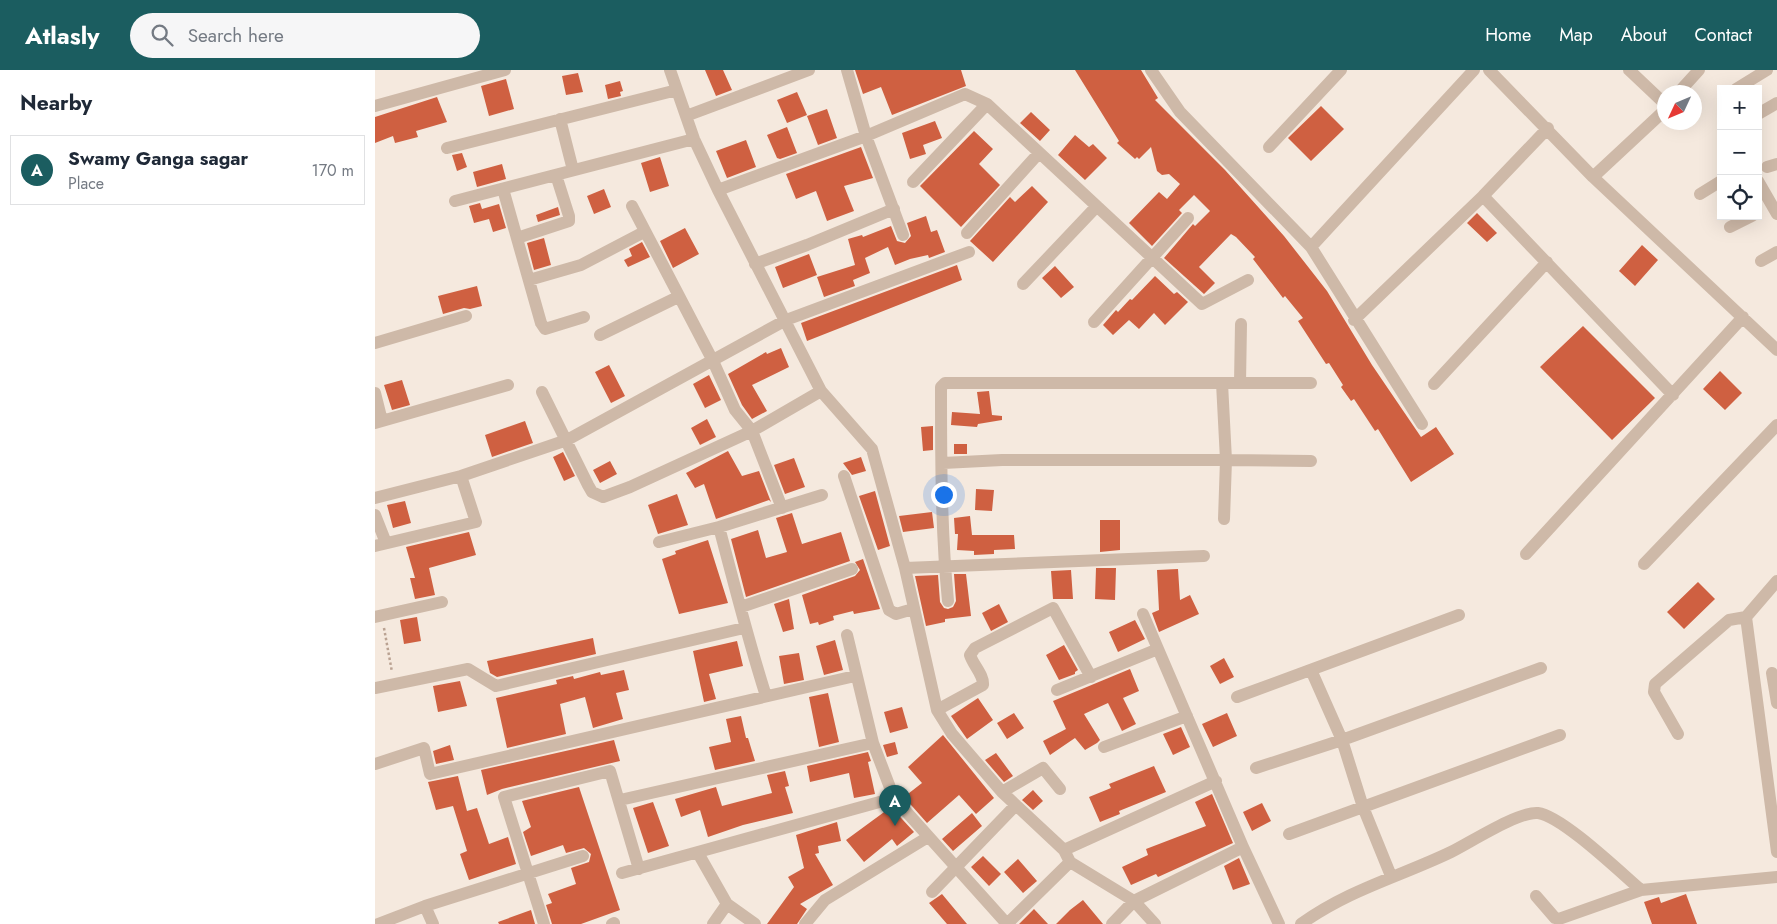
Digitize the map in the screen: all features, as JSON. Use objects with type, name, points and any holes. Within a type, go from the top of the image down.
[{"type":"street","points":[[375,106],[470,75],[505,70]]},
{"type":"street","points":[[670,70],[695,139],[718,190],[821,391],[872,449],[905,568],[937,710],[952,734],[1002,792],[1063,850],[1071,862],[1134,900],[1155,924]]},
{"type":"street","points":[[686,116],[809,70]]},
{"type":"street","points":[[847,70],[866,136],[903,235]]},
{"type":"street","points":[[1151,70],[1180,112],[1311,247],[1354,320],[1421,424]]},
{"type":"street","points":[[1269,147],[1341,70]]},
{"type":"street","points":[[1311,247],[1474,70]]},
{"type":"street","points":[[1489,70],[1593,176],[1777,350]]},
{"type":"street","points":[[1629,70],[1657,96]]},
{"type":"street","points":[[1685,85],[1699,70]]},
{"type":"street","points":[[1743,85],[1767,70]]},
{"type":"street","points":[[447,148],[677,90]]},
{"type":"street","points":[[718,190],[866,136],[965,94],[987,104],[1202,304],[1248,280]]},
{"type":"street","points":[[1762,112],[1777,103]]},
{"type":"street","points":[[913,182],[987,104]]},
{"type":"street","points":[[1593,176],[1657,117]]},
{"type":"street","points":[[560,119],[573,170]]},
{"type":"street","points":[[1354,320],[1483,196],[1548,128]]},
{"type":"street","points":[[455,201],[695,139]]},
{"type":"street","points":[[967,233],[1039,153]]},
{"type":"street","points":[[517,238],[569,221],[556,174]]},
{"type":"street","points":[[1700,194],[1717,183]]},
{"type":"street","points":[[503,188],[541,323],[545,329],[584,317]]},
{"type":"street","points":[[1762,188],[1775,210],[1762,212]]},
{"type":"street","points":[[1483,196],[1673,395]]},
{"type":"street","points":[[632,206],[713,361],[735,410],[752,431],[782,508]]},
{"type":"street","points":[[1023,284],[1097,206]]},
{"type":"street","points":[[755,264],[807,246],[893,209]]},
{"type":"street","points":[[1094,322],[1188,218]]},
{"type":"street","points":[[1730,227],[1744,220]]},
{"type":"street","points":[[529,280],[581,265],[644,232]]},
{"type":"street","points":[[375,498],[461,476],[567,440],[786,320],[969,252]]},
{"type":"street","points":[[1761,260],[1777,252]]},
{"type":"street","points":[[1435,384],[1547,262]]},
{"type":"street","points":[[600,336],[678,297]]},
{"type":"street","points":[[375,343],[466,316]]},
{"type":"street","points":[[1526,554],[1743,317]]},
{"type":"street","points":[[1240,383],[1241,324]]},
{"type":"street","points":[[948,601],[945,566],[941,387],[945,383],[1311,383]]},
{"type":"street","points":[[375,393],[379,422],[508,384]]},
{"type":"street","points":[[1222,384],[1225,460],[1224,519]]},
{"type":"street","points":[[541,392],[567,440],[588,486],[597,496],[603,497],[622,491],[752,431],[821,391]]},
{"type":"street","points":[[1644,564],[1777,425]]},
{"type":"street","points":[[943,463],[1002,460],[1311,460]]},
{"type":"street","points":[[375,516],[380,545],[476,522],[461,476]]},
{"type":"street","points":[[845,476],[889,610],[896,614],[913,609]]},
{"type":"street","points":[[659,542],[719,527],[822,495]]},
{"type":"street","points":[[719,527],[741,607],[744,628],[766,696]]},
{"type":"street","points":[[905,568],[1204,556]]},
{"type":"street","points":[[741,607],[852,569]]},
{"type":"street","points":[[1677,734],[1654,692],[1655,684],[1729,620],[1746,617],[1777,582]]},
{"type":"street","points":[[378,616],[442,602]]},
{"type":"street","points":[[937,710],[983,685],[983,681],[973,664],[970,654],[975,648],[1053,608],[1091,677]]},
{"type":"street","points":[[1143,614],[1243,847],[1279,924]]},
{"type":"street","points":[[1237,696],[1459,615]]},
{"type":"street","points":[[1746,617],[1777,852]]},
{"type":"street","points":[[375,688],[468,669],[496,686],[744,628]]},
{"type":"street","points":[[847,635],[855,676],[873,743],[894,798],[1007,924],[1071,862]]},
{"type":"street","points":[[1057,690],[1158,650]]},
{"type":"street","points":[[1256,768],[1342,740],[1541,668]]},
{"type":"street","points":[[1311,670],[1342,740],[1363,807],[1391,876]]},
{"type":"street","points":[[1754,676],[1775,672],[1776,698],[1756,696]]},
{"type":"street","points":[[375,764],[423,748],[430,774],[855,676]]},
{"type":"street","points":[[1759,713],[1777,710]]},
{"type":"street","points":[[1104,747],[1187,716]]},
{"type":"street","points":[[1289,834],[1560,735]]},
{"type":"street","points":[[620,800],[873,743]]},
{"type":"street","points":[[1002,792],[1043,768],[1060,788]]},
{"type":"street","points":[[544,924],[504,797],[610,770],[639,869]]},
{"type":"street","points":[[1063,850],[1216,781]]},
{"type":"street","points":[[622,873],[894,798]]},
{"type":"street","points":[[932,892],[1016,806]]},
{"type":"street","points":[[1301,924],[1327,905],[1450,852],[1517,818],[1540,813],[1560,823],[1641,890]]},
{"type":"street","points":[[805,924],[825,900],[928,837]]},
{"type":"street","points":[[1112,924],[1134,900],[1243,847]]},
{"type":"street","points":[[698,853],[727,904],[755,924]]},
{"type":"street","points":[[378,924],[425,906],[583,856]]},
{"type":"street","points":[[1536,896],[1555,918],[1559,919],[1641,890],[1777,878]]},
{"type":"street","points":[[713,924],[727,904]]},
{"type":"street","points":[[425,906],[433,924]]},
{"type":"path","points":[[378,616],[395,683]]},
{"type":"building","points":[[705,70],[723,70],[732,90],[716,96]]},
{"type":"building","points":[[855,70],[961,70],[966,86],[892,115],[881,87],[863,94]]},
{"type":"building","points":[[1075,70],[1141,70],[1158,98],[1155,100],[1225,170],[1284,236],[1327,291],[1372,365],[1421,437],[1436,427],[1454,454],[1411,482],[1378,429],[1375,431],[1354,399],[1351,401],[1341,387],[1343,385],[1329,363],[1326,364],[1298,321],[1303,318],[1285,296],[1283,298],[1253,259],[1255,257],[1236,237],[1231,234],[1199,267],[1215,283],[1204,294],[1164,258],[1193,224],[1195,226],[1210,211],[1194,195],[1179,210],[1182,213],[1152,246],[1129,223],[1159,192],[1167,199],[1180,184],[1169,174],[1162,175],[1157,171],[1151,147],[1139,159],[1137,157],[1135,159],[1117,143],[1119,141]]},
{"type":"building","points":[[578,73],[583,92],[566,95],[562,76]]},
{"type":"building","points":[[506,79],[514,109],[489,116],[481,86]]},
{"type":"building","points":[[620,81],[623,91],[620,92],[621,96],[608,99],[605,85]]},
{"type":"building","points":[[797,92],[807,115],[787,123],[777,100]]},
{"type":"building","points":[[437,97],[447,122],[416,131],[418,137],[395,143],[393,136],[375,143],[375,117]]},
{"type":"building","points":[[1321,106],[1344,129],[1311,161],[1288,138]]},
{"type":"building","points":[[827,109],[837,138],[818,145],[807,116]]},
{"type":"building","points":[[1031,112],[1050,130],[1040,141],[1020,123]]},
{"type":"building","points":[[935,121],[942,138],[923,145],[926,154],[910,159],[902,133]]},
{"type":"building","points":[[787,127],[797,153],[780,159],[777,158],[767,135]]},
{"type":"building","points":[[974,131],[993,149],[979,164],[1000,185],[961,227],[920,186]]},
{"type":"building","points":[[1075,135],[1089,147],[1093,144],[1107,158],[1085,180],[1058,155]]},
{"type":"building","points":[[746,140],[756,167],[727,178],[716,151]]},
{"type":"building","points":[[861,147],[873,178],[844,186],[854,211],[827,221],[816,191],[796,199],[786,174]]},
{"type":"building","points":[[462,153],[467,167],[457,171],[452,155]]},
{"type":"building","points":[[660,157],[669,186],[650,192],[641,163]]},
{"type":"building","points":[[502,164],[506,179],[477,187],[473,172]]},
{"type":"building","points":[[1032,186],[1048,202],[993,262],[970,241],[1010,197],[1015,202]]},
{"type":"building","points":[[604,189],[611,207],[594,214],[587,196]]},
{"type":"building","points":[[480,203],[482,209],[499,204],[506,228],[493,232],[489,219],[474,223],[469,206]]},
{"type":"building","points":[[558,207],[560,215],[538,222],[536,215]]},
{"type":"building","points":[[1477,213],[1497,233],[1487,242],[1467,223]]},
{"type":"building","points":[[926,216],[931,232],[937,230],[945,252],[929,258],[928,255],[910,259],[895,265],[888,247],[865,258],[870,273],[853,280],[855,286],[824,297],[817,277],[855,265],[848,239],[862,235],[863,237],[891,226],[897,241],[905,243],[911,236],[907,223]]},
{"type":"building","points":[[685,228],[699,254],[673,268],[660,241]]},
{"type":"building","points":[[544,238],[551,265],[534,270],[527,243]]},
{"type":"building","points":[[642,242],[650,257],[628,267],[624,260],[632,256],[629,249]]},
{"type":"building","points":[[1642,245],[1658,260],[1635,286],[1619,271]]},
{"type":"building","points":[[809,254],[817,275],[783,288],[775,267]]},
{"type":"building","points":[[957,265],[962,280],[807,341],[801,323]]},
{"type":"building","points":[[1055,266],[1074,287],[1061,298],[1042,278]]},
{"type":"building","points":[[1155,276],[1174,294],[1177,292],[1188,302],[1165,325],[1154,313],[1139,329],[1129,320],[1113,335],[1103,325],[1116,310],[1118,312],[1130,299],[1132,300]]},
{"type":"building","points":[[477,286],[482,306],[470,309],[464,308],[443,314],[438,296]]},
{"type":"building","points":[[1583,326],[1655,398],[1612,440],[1540,367]]},
{"type":"building","points":[[781,348],[789,367],[752,385],[767,411],[752,419],[742,405],[728,374],[766,352],[767,354]]},
{"type":"building","points":[[609,365],[625,396],[611,403],[595,372]]},
{"type":"building","points":[[1720,371],[1742,393],[1725,410],[1703,389]]},
{"type":"building","points":[[709,375],[721,400],[705,408],[693,384]]},
{"type":"building","points":[[402,380],[410,405],[392,410],[384,385]]},
{"type":"building","points":[[989,391],[992,415],[1002,416],[1002,420],[978,424],[977,427],[951,425],[952,412],[980,414],[977,392]]},
{"type":"building","points":[[707,419],[716,437],[700,445],[691,428]]},
{"type":"building","points":[[525,421],[533,443],[492,457],[485,435]]},
{"type":"building","points":[[933,426],[933,450],[923,451],[921,427]]},
{"type":"building","points":[[954,444],[967,444],[967,454],[954,454]]},
{"type":"building","points":[[728,451],[742,476],[759,471],[771,502],[769,500],[716,519],[704,484],[695,488],[686,473]]},
{"type":"building","points":[[563,452],[575,476],[564,481],[553,457]]},
{"type":"building","points":[[861,457],[866,471],[852,475],[843,463]]},
{"type":"building","points":[[794,458],[805,487],[785,494],[774,465]]},
{"type":"building","points":[[610,461],[617,474],[600,483],[593,470]]},
{"type":"building","points":[[976,489],[994,490],[992,511],[975,510]]},
{"type":"building","points":[[875,491],[890,546],[878,550],[859,496]]},
{"type":"building","points":[[677,494],[688,525],[658,534],[648,505]]},
{"type":"building","points":[[405,501],[411,523],[393,528],[387,505]]},
{"type":"building","points":[[932,512],[934,528],[903,532],[899,516]]},
{"type":"building","points":[[792,513],[802,544],[841,532],[850,561],[746,597],[731,539],[758,530],[766,558],[787,552],[776,518]]},
{"type":"building","points":[[970,516],[972,535],[1014,535],[1015,549],[994,550],[994,554],[974,555],[974,551],[957,550],[958,534],[955,534],[954,518]]},
{"type":"building","points":[[1100,520],[1120,520],[1120,550],[1100,552]]},
{"type":"building","points":[[469,532],[476,555],[429,568],[435,595],[415,599],[410,578],[415,578],[406,547]]},
{"type":"building","points":[[708,540],[728,603],[679,614],[662,559],[676,554],[675,551]]},
{"type":"building","points":[[863,559],[880,609],[854,614],[853,611],[833,616],[834,620],[819,625],[818,622],[810,624],[802,595],[855,576],[860,570],[855,562]]},
{"type":"building","points":[[1096,568],[1116,568],[1115,600],[1095,599]]},
{"type":"building","points":[[1178,569],[1180,600],[1190,595],[1199,614],[1159,632],[1152,613],[1159,610],[1157,570]]},
{"type":"building","points":[[1071,570],[1073,599],[1053,599],[1051,571]]},
{"type":"building","points":[[954,574],[966,574],[971,616],[945,619],[945,622],[926,626],[915,576],[938,575],[940,602],[944,608],[948,609],[953,607],[956,601]]},
{"type":"building","points":[[1698,582],[1715,599],[1684,629],[1667,612]]},
{"type":"building","points":[[789,599],[794,629],[783,632],[774,604]]},
{"type":"building","points":[[999,604],[1008,622],[991,631],[982,613]]},
{"type":"building","points":[[417,617],[421,641],[404,644],[400,620]]},
{"type":"building","points":[[1135,620],[1145,639],[1118,652],[1109,632]]},
{"type":"building","points":[[593,638],[596,654],[497,677],[490,673],[487,661]]},
{"type":"building","points":[[835,640],[843,670],[824,675],[816,646]]},
{"type":"building","points":[[737,641],[743,666],[709,674],[716,699],[704,702],[693,651]]},
{"type":"building","points":[[1064,645],[1078,670],[1075,674],[1059,680],[1046,655]]},
{"type":"building","points":[[799,653],[804,680],[784,684],[779,656]]},
{"type":"building","points":[[1224,658],[1234,677],[1220,684],[1210,666]]},
{"type":"building","points":[[1130,669],[1139,691],[1123,698],[1136,724],[1122,731],[1108,703],[1084,714],[1100,740],[1097,743],[1085,750],[1075,738],[1050,755],[1043,741],[1066,729],[1053,701]]},
{"type":"building","points":[[624,670],[629,690],[616,693],[623,719],[593,728],[585,697],[560,704],[566,734],[507,748],[496,698],[557,684],[556,680],[573,676],[574,679],[600,672],[601,675]]},
{"type":"building","points":[[460,681],[467,706],[438,712],[433,686]]},
{"type":"building","points":[[828,693],[839,742],[819,747],[809,697]]},
{"type":"building","points":[[978,698],[993,720],[967,739],[951,716]]},
{"type":"building","points":[[902,707],[908,728],[890,733],[884,712]]},
{"type":"building","points":[[1014,713],[1024,728],[1007,739],[997,723]]},
{"type":"building","points":[[1227,713],[1237,736],[1213,747],[1202,724]]},
{"type":"building","points":[[741,716],[746,738],[748,738],[755,761],[715,770],[709,747],[731,742],[726,719]]},
{"type":"building","points":[[1181,727],[1190,747],[1173,755],[1163,734]]},
{"type":"building","points":[[943,735],[994,798],[976,814],[959,795],[927,823],[904,797],[922,783],[908,767]]},
{"type":"building","points":[[614,740],[620,761],[502,789],[487,795],[481,770]]},
{"type":"building","points":[[895,742],[898,754],[887,757],[883,745]]},
{"type":"building","points":[[450,745],[454,760],[436,764],[433,751]]},
{"type":"building","points":[[868,752],[871,761],[868,762],[875,794],[854,798],[849,773],[810,782],[807,766]]},
{"type":"building","points":[[996,753],[1013,776],[1004,782],[985,760]]},
{"type":"building","points":[[1154,766],[1166,792],[1119,811],[1120,814],[1100,822],[1089,797],[1111,788],[1109,784]]},
{"type":"building","points":[[785,771],[789,786],[785,787],[793,813],[743,825],[708,837],[700,810],[681,817],[675,799],[716,787],[722,806],[772,793],[767,775]]},
{"type":"building","points":[[458,776],[467,811],[477,808],[489,844],[508,837],[516,864],[469,880],[460,854],[467,851],[453,806],[436,810],[428,782]]},
{"type":"building","points":[[579,787],[620,910],[581,924],[552,924],[546,905],[552,903],[548,894],[576,884],[571,868],[589,862],[591,854],[584,848],[566,853],[563,845],[531,856],[523,832],[531,827],[522,801]]},
{"type":"building","points":[[1033,790],[1043,801],[1033,810],[1022,800]]},
{"type":"building","points":[[1212,794],[1233,843],[1158,877],[1156,874],[1131,885],[1122,867],[1148,855],[1146,849],[1206,826],[1195,802]]},
{"type":"building","points":[[653,802],[669,846],[648,853],[633,808]]},
{"type":"building","points":[[1262,803],[1271,821],[1252,831],[1243,812]]},
{"type":"building","points":[[891,807],[914,832],[897,846],[892,839],[864,862],[846,840]]},
{"type":"building","points":[[972,813],[982,826],[953,851],[942,839]]},
{"type":"building","points":[[837,822],[841,841],[818,846],[819,853],[815,854],[833,885],[800,904],[807,909],[797,924],[767,924],[794,887],[788,877],[804,868],[796,835]]},
{"type":"building","points":[[983,856],[1001,874],[989,886],[971,867]]},
{"type":"building","points":[[1239,858],[1250,884],[1233,890],[1224,866]]},
{"type":"building","points":[[1018,859],[1037,881],[1023,893],[1004,872]]},
{"type":"building","points":[[942,894],[967,924],[947,924],[929,903]]},
{"type":"building","points":[[1686,894],[1697,924],[1652,924],[1644,902],[1659,897],[1661,903]]},
{"type":"building","points":[[1083,900],[1103,924],[1056,924],[1070,910]]},
{"type":"building","points":[[1034,909],[1048,924],[1019,924]]},
{"type":"building","points":[[531,910],[535,924],[499,924],[498,922]]},
{"type":"place","name":"Swamy Ganga sagar","points":[[895,826]]}]
